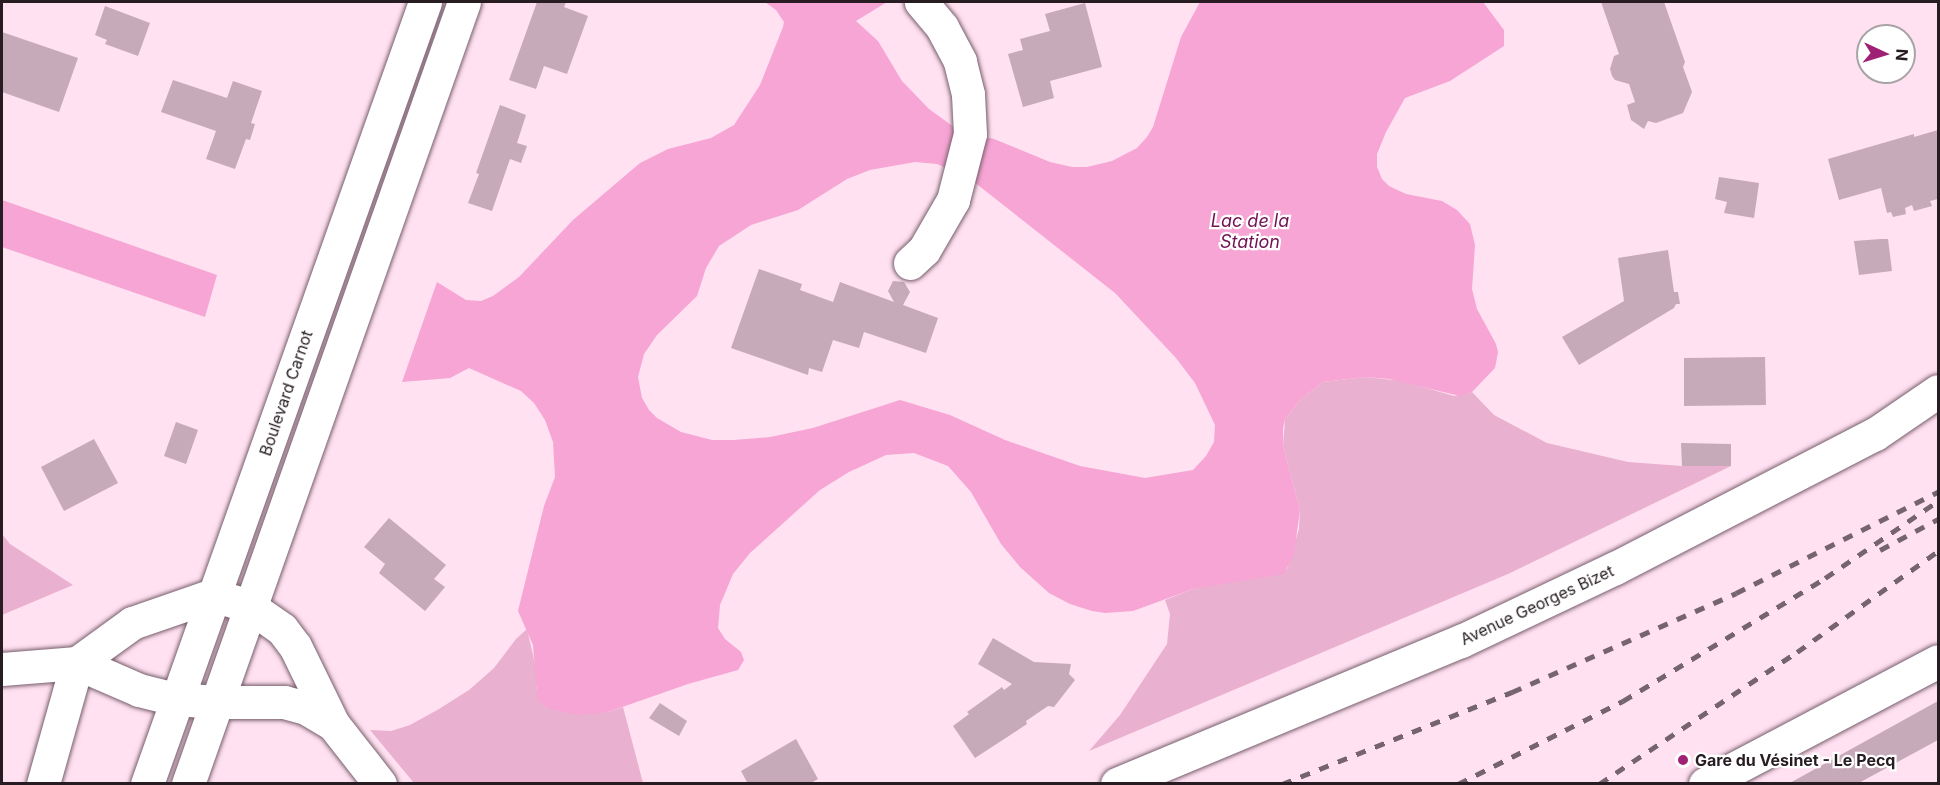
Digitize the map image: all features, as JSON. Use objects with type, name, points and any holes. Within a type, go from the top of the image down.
[{"type":"street","name":"Boulevard Carnot","points":[[147,783],[425,2]]},
{"type":"street","points":[[189,783],[249,606],[464,2]]},
{"type":"street","points":[[910,263],[924,250],[953,200],[970,134],[968,94],[960,61],[942,27],[921,2]]},
{"type":"street","name":"Avenue Georges Bizet","points":[[1118,783],[1461,640],[1615,568],[1875,434],[1938,391]]},
{"type":"street","points":[[43,783],[77,663],[132,623],[213,595],[249,606],[282,630],[295,646],[333,724],[380,783]]},
{"type":"street","points":[[1705,783],[1938,661]]},
{"type":"street","points":[[2,669],[77,663],[138,690],[176,699],[217,702],[284,702],[306,708],[333,724]]},
{"type":"shaded area","points":[[1366,377],[1402,381],[1454,396],[1472,392],[1494,415],[1547,443],[1628,462],[1682,466],[1731,466],[1508,574],[1089,751],[1120,715],[1167,644],[1170,614],[1165,600],[1193,589],[1287,569],[1299,529],[1300,510],[1283,446],[1285,420],[1299,401],[1323,382]]},
{"type":"shaded area","points":[[2,534],[10,544],[73,585],[2,615]]},
{"type":"shaded area","points":[[527,629],[537,673],[536,689],[608,712],[623,707],[643,783],[414,783],[370,730],[391,731],[410,725],[469,690],[494,668],[516,639]]},
{"type":"water","name":"Lac de la Station","points":[[765,2],[887,2],[856,21],[878,41],[902,81],[929,109],[958,130],[994,139],[1050,162],[1072,167],[1087,167],[1112,161],[1137,148],[1147,137],[1153,127],[1181,37],[1200,2],[1483,2],[1504,30],[1504,46],[1450,81],[1405,98],[1377,154],[1377,167],[1382,179],[1389,186],[1406,194],[1442,201],[1457,210],[1470,224],[1475,245],[1472,289],[1477,309],[1496,344],[1498,352],[1495,368],[1472,392],[1460,396],[1389,379],[1366,377],[1323,382],[1299,401],[1285,420],[1283,428],[1283,446],[1300,510],[1294,554],[1284,574],[1193,589],[1133,611],[1105,613],[1092,611],[1070,604],[1049,593],[1020,567],[1001,544],[971,492],[948,466],[914,453],[886,455],[849,472],[820,490],[750,553],[733,574],[720,605],[718,628],[725,639],[741,652],[744,660],[738,670],[688,684],[608,712],[578,715],[550,709],[537,697],[533,645],[518,611],[544,506],[555,477],[553,442],[545,420],[534,403],[521,391],[469,368],[450,378],[402,382],[437,282],[466,300],[481,301],[493,296],[519,277],[573,220],[640,163],[668,149],[711,138],[734,125],[760,85],[783,27],[784,22],[776,10]],"holes":[[[915,162],[937,164],[969,178],[1115,293],[1176,358],[1195,383],[1215,425],[1214,442],[1206,456],[1193,470],[1145,478],[1080,466],[1005,440],[950,415],[900,400],[813,428],[770,437],[734,440],[712,440],[681,432],[657,418],[649,410],[642,398],[638,377],[644,354],[657,335],[697,296],[706,268],[719,246],[751,225],[798,210],[847,179],[870,170]]]},
{"type":"water","points":[[2,200],[217,275],[205,317],[2,247]]},
{"type":"building","points":[[537,2],[566,2],[564,7],[588,16],[567,74],[544,66],[536,89],[509,80]]},
{"type":"building","points":[[1601,2],[1664,2],[1685,62],[1683,67],[1692,92],[1683,113],[1656,123],[1648,121],[1644,129],[1631,120],[1627,105],[1635,102],[1629,84],[1615,80],[1612,76],[1610,69],[1614,56],[1619,54]]},
{"type":"building","points":[[1085,3],[1102,67],[1050,81],[1054,98],[1023,107],[1008,54],[1023,50],[1020,39],[1050,31],[1045,14]]},
{"type":"building","points":[[105,6],[150,23],[138,56],[105,44],[107,40],[95,35]]},
{"type":"building","points":[[2,32],[78,58],[59,112],[2,92]]},
{"type":"building","points":[[173,80],[227,98],[233,81],[262,91],[251,123],[255,124],[250,140],[246,139],[235,169],[206,159],[216,131],[161,112]]},
{"type":"building","points":[[500,105],[526,115],[517,143],[527,146],[521,163],[510,159],[492,211],[468,203]]},
{"type":"building","points":[[1938,130],[1938,199],[1930,201],[1932,206],[1914,211],[1912,205],[1905,208],[1906,214],[1893,217],[1891,212],[1887,213],[1881,188],[1839,200],[1828,159],[1914,134],[1914,137]]},
{"type":"building","points":[[1719,177],[1759,183],[1754,218],[1724,213],[1727,202],[1715,199]]},
{"type":"building","points":[[1888,239],[1892,271],[1859,275],[1854,241]]},
{"type":"building","points":[[1668,250],[1674,292],[1678,292],[1680,304],[1676,304],[1674,308],[1579,365],[1562,337],[1624,301],[1618,258]]},
{"type":"building","points":[[759,269],[802,284],[800,290],[833,302],[840,282],[894,302],[888,291],[893,281],[904,282],[910,292],[903,305],[938,318],[926,353],[864,332],[859,348],[833,340],[822,372],[809,368],[808,375],[731,348]]},
{"type":"building","points":[[1765,357],[1766,405],[1684,406],[1684,358]]},
{"type":"building","points":[[176,422],[198,430],[186,464],[164,456]]},
{"type":"building","points":[[94,439],[118,483],[64,511],[41,467]]},
{"type":"building","points":[[1681,443],[1731,444],[1731,466],[1682,466]]},
{"type":"building","points":[[389,518],[446,565],[434,579],[445,587],[425,611],[379,573],[385,564],[364,547]]},
{"type":"building","points":[[993,638],[1034,662],[1071,664],[1069,674],[1075,680],[1054,707],[1048,706],[1026,721],[1027,724],[975,758],[953,726],[969,714],[967,712],[1002,687],[1004,690],[1012,684],[978,664]]},
{"type":"building","points":[[1938,701],[1938,740],[1857,784],[1788,784]]},
{"type":"building","points":[[660,703],[687,721],[679,736],[649,718]]},
{"type":"building","points":[[796,739],[818,779],[809,784],[748,784],[741,771]]},
{"type":"railway","points":[[1282,784],[1512,692],[1736,593],[1938,492]]},
{"type":"railway","points":[[1458,784],[1623,701],[1825,578],[1938,501]]},
{"type":"railway","points":[[1880,550],[1938,519]]},
{"type":"railway","points":[[1599,784],[1797,652],[1938,551]]},
{"type":"place","name":"Gare du Vésinet - Le Pecq","points":[[1683,760]]}]
